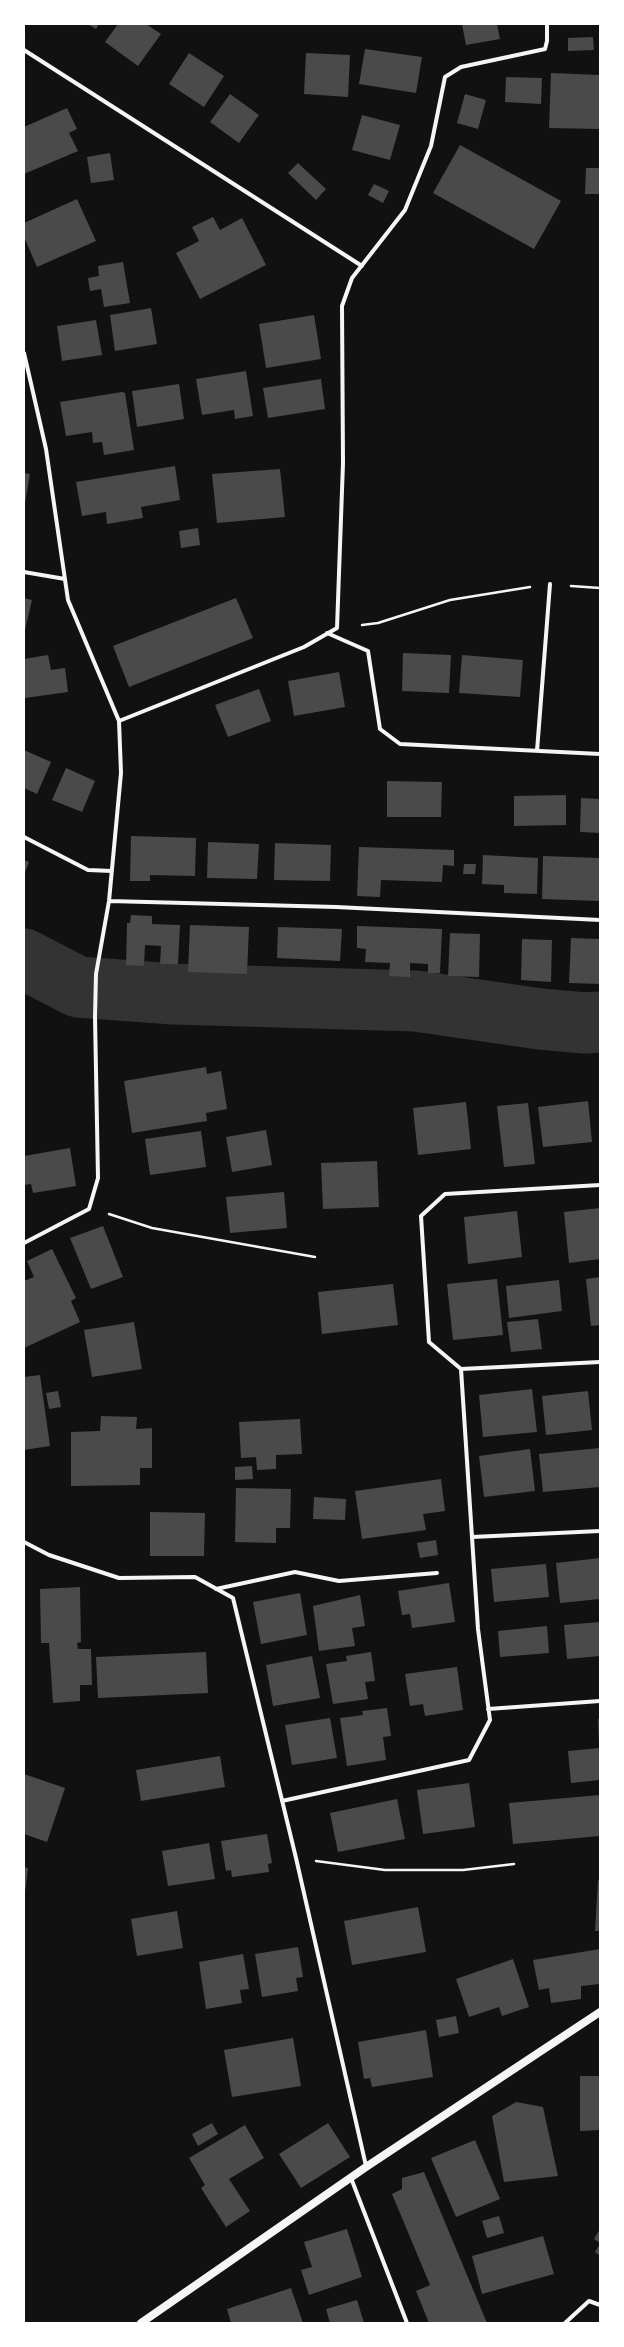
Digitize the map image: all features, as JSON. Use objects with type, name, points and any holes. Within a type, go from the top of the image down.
[{"type":"main road","points":[[141,2323],[351,2177],[600,2012]]},
{"type":"street","points":[[119,721],[304,647],[337,628],[343,463],[342,306],[352,278],[405,210],[431,146],[444,77],[461,67],[545,49],[548,42],[547,24]]},
{"type":"street","points":[[24,50],[362,266]]},
{"type":"street","points":[[24,353],[46,449],[68,600],[119,721],[121,772],[109,901],[96,974],[95,1017],[98,1178],[89,1209],[24,1243]]},
{"type":"street","points":[[24,572],[65,579]]},
{"type":"street","points":[[537,751],[550,584]]},
{"type":"street","points":[[327,633],[368,651],[380,729],[400,744],[600,754]]},
{"type":"street","points":[[24,837],[88,870],[112,871]]},
{"type":"street","points":[[109,901],[336,907],[600,920]]},
{"type":"street","points":[[600,1185],[445,1194],[421,1216],[429,1342],[461,1369],[600,1362]]},
{"type":"street","points":[[282,1800],[469,1760],[490,1720],[478,1629],[461,1369]]},
{"type":"street","points":[[472,1537],[600,1531]]},
{"type":"street","points":[[24,1542],[49,1555],[119,1578],[195,1577],[233,1598],[296,1858],[366,2167]]},
{"type":"street","points":[[216,1589],[295,1572],[339,1581],[437,1573]]},
{"type":"street","points":[[488,1709],[600,1701]]},
{"type":"street","points":[[351,2177],[407,2323]]},
{"type":"street","points":[[565,2323],[589,2301],[600,2305]]},
{"type":"path","points":[[337,628],[378,623],[450,600],[550,584],[600,588]]},
{"type":"path","points":[[89,1209],[152,1228],[315,1257]]},
{"type":"path","points":[[296,1858],[385,1870],[463,1870],[514,1864]]},
{"type":"building","points":[[88,24],[99,24],[96,29]]},
{"type":"building","points":[[118,24],[146,24],[161,34],[138,66],[105,42]]},
{"type":"building","points":[[462,24],[497,24],[500,39],[466,45]]},
{"type":"building","points":[[593,37],[594,50],[568,51],[568,38]]},
{"type":"building","points":[[365,49],[422,57],[416,93],[359,84]]},
{"type":"building","points":[[189,53],[224,76],[204,107],[169,84]]},
{"type":"building","points":[[306,53],[350,55],[348,97],[304,94]]},
{"type":"building","points":[[551,73],[600,75],[600,129],[549,128]]},
{"type":"building","points":[[506,77],[542,78],[541,104],[505,102]]},
{"type":"building","points":[[230,94],[259,115],[239,143],[210,122]]},
{"type":"building","points":[[465,94],[486,100],[478,129],[457,123]]},
{"type":"building","points":[[67,108],[77,129],[69,133],[78,151],[24,174],[24,127]]},
{"type":"building","points":[[362,115],[400,125],[390,160],[352,150]]},
{"type":"building","points":[[460,145],[561,201],[534,249],[433,193]]},
{"type":"building","points":[[110,153],[114,180],[91,183],[87,157]]},
{"type":"building","points":[[298,163],[326,189],[316,200],[288,173]]},
{"type":"building","points":[[586,168],[600,168],[600,194],[585,194]]},
{"type":"building","points":[[374,184],[389,191],[383,203],[368,195]]},
{"type":"building","points":[[77,199],[96,241],[37,267],[24,237],[24,223]]},
{"type":"building","points":[[213,217],[220,230],[242,218],[266,265],[200,299],[176,253],[199,241],[192,227]]},
{"type":"building","points":[[123,262],[130,303],[104,307],[101,289],[90,291],[88,278],[99,276],[98,266]]},
{"type":"building","points":[[151,308],[157,344],[115,351],[110,315]]},
{"type":"building","points":[[314,315],[321,359],[266,368],[259,324]]},
{"type":"building","points":[[96,320],[102,355],[62,361],[57,326]]},
{"type":"building","points":[[246,371],[253,416],[235,419],[234,410],[202,415],[196,379]]},
{"type":"building","points":[[321,379],[325,409],[268,418],[263,388]]},
{"type":"building","points":[[179,384],[184,419],[137,427],[132,391]]},
{"type":"building","points":[[122,392],[125,393],[134,450],[104,455],[102,442],[93,443],[92,432],[66,436],[60,402]]},
{"type":"building","points":[[175,466],[180,500],[141,507],[143,518],[107,524],[106,512],[82,516],[76,482]]},
{"type":"building","points":[[280,469],[285,517],[217,523],[212,474]]},
{"type":"building","points":[[24,473],[30,474],[25,503],[24,503]]},
{"type":"building","points":[[198,528],[200,545],[181,548],[179,531]]},
{"type":"building","points":[[24,598],[32,600],[25,630],[24,630]]},
{"type":"building","points":[[236,598],[253,638],[129,687],[113,646]]},
{"type":"building","points":[[403,653],[451,655],[449,693],[402,691]]},
{"type":"building","points":[[48,655],[51,670],[65,668],[68,692],[25,698],[24,659]]},
{"type":"building","points":[[462,655],[523,660],[520,697],[459,693]]},
{"type":"building","points":[[339,672],[345,707],[294,716],[288,681]]},
{"type":"building","points":[[259,689],[271,721],[228,737],[215,705]]},
{"type":"building","points":[[24,750],[51,762],[37,794],[24,788]]},
{"type":"building","points":[[66,768],[95,781],[82,812],[52,800]]},
{"type":"building","points":[[387,781],[442,782],[441,817],[387,817]]},
{"type":"building","points":[[566,795],[566,825],[514,826],[514,796]]},
{"type":"building","points":[[581,798],[600,799],[600,833],[580,832]]},
{"type":"building","points":[[131,836],[196,838],[195,876],[150,875],[150,881],[130,881]]},
{"type":"building","points":[[208,842],[259,844],[257,879],[207,878]]},
{"type":"building","points":[[275,843],[331,845],[330,881],[274,880]]},
{"type":"building","points":[[359,847],[454,850],[454,866],[443,865],[442,882],[381,880],[380,897],[357,896]]},
{"type":"building","points":[[483,855],[538,858],[537,894],[504,893],[504,885],[482,884]]},
{"type":"building","points":[[543,856],[600,858],[600,901],[542,899]]},
{"type":"building","points":[[24,860],[29,862],[24,875]]},
{"type":"building","points":[[464,864],[476,864],[475,874],[463,874]]},
{"type":"building","points":[[131,915],[152,916],[152,924],[180,925],[178,964],[160,964],[161,946],[145,945],[144,966],[126,965],[127,923],[130,923]]},
{"type":"building","points":[[190,925],[249,927],[247,974],[188,972]]},
{"type":"building","points":[[357,926],[442,929],[440,973],[428,973],[428,964],[410,963],[410,977],[389,976],[390,963],[365,962],[366,949],[357,948]]},
{"type":"building","points":[[278,927],[342,929],[340,961],[277,958]]},
{"type":"building","points":[[450,933],[480,934],[479,977],[448,976]]},
{"type":"building","points":[[571,938],[600,939],[600,984],[569,983]]},
{"type":"building","points":[[522,939],[552,940],[551,982],[521,980]]},
{"type":"building","points":[[206,1067],[207,1074],[221,1071],[227,1109],[206,1113],[207,1121],[132,1133],[124,1081]]},
{"type":"building","points":[[588,1101],[592,1142],[543,1147],[538,1107]]},
{"type":"building","points":[[466,1102],[471,1149],[418,1155],[413,1108]]},
{"type":"building","points":[[528,1103],[535,1164],[504,1167],[497,1106]]},
{"type":"building","points":[[266,1130],[272,1165],[232,1172],[226,1137]]},
{"type":"building","points":[[201,1131],[206,1167],[150,1175],[145,1139]]},
{"type":"building","points":[[70,1148],[76,1186],[33,1193],[31,1184],[24,1185],[24,1156]]},
{"type":"building","points":[[377,1161],[379,1207],[323,1209],[321,1163]]},
{"type":"building","points":[[284,1192],[287,1228],[230,1233],[226,1197]]},
{"type":"building","points":[[600,1208],[600,1259],[569,1263],[564,1212]]},
{"type":"building","points":[[517,1211],[522,1257],[468,1264],[464,1217]]},
{"type":"building","points":[[103,1226],[123,1277],[91,1289],[70,1238]]},
{"type":"building","points":[[52,1249],[76,1298],[71,1301],[80,1322],[24,1348],[24,1281],[34,1277],[27,1261]]},
{"type":"building","points":[[600,1277],[600,1325],[591,1326],[586,1279]]},
{"type":"building","points":[[497,1279],[503,1335],[453,1340],[447,1284]]},
{"type":"building","points":[[559,1280],[562,1311],[509,1318],[506,1286]]},
{"type":"building","points":[[393,1284],[398,1325],[322,1334],[318,1292]]},
{"type":"building","points":[[538,1319],[542,1349],[511,1352],[507,1322]]},
{"type":"building","points":[[134,1322],[142,1369],[92,1377],[84,1330]]},
{"type":"building","points":[[40,1375],[50,1446],[24,1450],[24,1377]]},
{"type":"building","points":[[532,1389],[537,1432],[483,1437],[479,1395]]},
{"type":"building","points":[[58,1391],[61,1407],[49,1409],[46,1393]]},
{"type":"building","points":[[588,1391],[592,1430],[546,1435],[542,1396]]},
{"type":"building","points":[[101,1416],[137,1417],[136,1429],[152,1428],[152,1468],[140,1468],[140,1485],[71,1486],[71,1432],[100,1431]]},
{"type":"building","points":[[300,1419],[302,1454],[276,1455],[276,1469],[257,1470],[256,1457],[241,1458],[239,1422]]},
{"type":"building","points":[[600,1448],[600,1487],[543,1492],[539,1454]]},
{"type":"building","points":[[530,1449],[535,1491],[484,1497],[479,1456]]},
{"type":"building","points":[[252,1466],[253,1479],[235,1480],[235,1467]]},
{"type":"building","points":[[441,1479],[445,1511],[423,1514],[426,1530],[362,1539],[355,1491]]},
{"type":"building","points":[[236,1488],[291,1489],[290,1528],[276,1528],[276,1543],[235,1542]]},
{"type":"building","points":[[314,1497],[346,1499],[345,1520],[313,1519]]},
{"type":"building","points":[[150,1512],[205,1513],[204,1556],[150,1556]]},
{"type":"building","points":[[436,1540],[438,1555],[420,1558],[417,1543]]},
{"type":"building","points":[[600,1558],[600,1599],[560,1603],[556,1563]]},
{"type":"building","points":[[546,1564],[549,1597],[494,1602],[491,1569]]},
{"type":"building","points":[[449,1583],[455,1622],[412,1628],[410,1614],[402,1615],[398,1591]]},
{"type":"building","points":[[80,1587],[81,1642],[77,1643],[78,1649],[91,1649],[92,1685],[80,1685],[80,1701],[53,1703],[49,1643],[41,1643],[40,1589]]},
{"type":"building","points":[[300,1593],[307,1635],[261,1644],[253,1602]]},
{"type":"building","points":[[360,1595],[365,1626],[352,1628],[355,1646],[319,1651],[313,1606]]},
{"type":"building","points":[[600,1622],[600,1656],[567,1659],[564,1625]]},
{"type":"building","points":[[547,1626],[549,1653],[500,1657],[498,1631]]},
{"type":"building","points":[[206,1652],[208,1693],[98,1698],[96,1657]]},
{"type":"building","points":[[371,1652],[375,1681],[365,1682],[368,1699],[333,1704],[326,1664],[347,1661],[346,1656]]},
{"type":"building","points":[[312,1656],[320,1698],[273,1706],[266,1665]]},
{"type":"building","points":[[457,1667],[463,1710],[425,1716],[423,1704],[410,1706],[405,1674]]},
{"type":"building","points":[[387,1708],[391,1736],[383,1737],[386,1760],[347,1766],[340,1718],[363,1715],[362,1711]]},
{"type":"building","points":[[330,1718],[337,1758],[292,1765],[285,1725]]},
{"type":"building","points":[[600,1718],[600,1745],[599,1745],[598,1719]]},
{"type":"building","points":[[600,1748],[600,1780],[571,1783],[568,1751]]},
{"type":"building","points":[[220,1756],[225,1787],[141,1801],[136,1770]]},
{"type":"building","points":[[24,1774],[65,1788],[47,1842],[24,1834]]},
{"type":"building","points":[[469,1783],[475,1827],[423,1834],[417,1790]]},
{"type":"building","points":[[600,1795],[600,1836],[513,1844],[509,1803]]},
{"type":"building","points":[[397,1799],[405,1839],[338,1852],[330,1813]]},
{"type":"building","points":[[267,1834],[272,1863],[268,1864],[269,1872],[232,1877],[231,1870],[226,1871],[221,1841]]},
{"type":"building","points":[[209,1843],[215,1879],[168,1886],[162,1851]]},
{"type":"building","points":[[24,1867],[28,1868],[25,1893],[24,1893]]},
{"type":"building","points":[[598,1880],[600,1880],[600,1931],[595,1931]]},
{"type":"building","points":[[418,1907],[426,1952],[352,1965],[344,1921]]},
{"type":"building","points":[[177,1911],[183,1948],[137,1956],[131,1919]]},
{"type":"building","points":[[298,1947],[303,1977],[296,1978],[298,1991],[262,1997],[255,1954]]},
{"type":"building","points":[[600,1949],[600,1984],[581,1986],[581,1999],[551,2003],[549,1988],[539,1990],[533,1960]]},
{"type":"building","points":[[243,1954],[249,1989],[240,1990],[242,2003],[206,2009],[199,1962]]},
{"type":"building","points":[[513,1959],[529,2007],[502,2016],[499,2007],[469,2017],[456,1979]]},
{"type":"building","points":[[456,2016],[459,2033],[439,2037],[436,2020]]},
{"type":"building","points":[[426,2030],[433,2077],[372,2087],[370,2078],[364,2079],[358,2042]]},
{"type":"building","points":[[293,2038],[301,2086],[232,2097],[224,2050]]},
{"type":"building","points":[[580,2076],[600,2076],[600,2130],[580,2131]]},
{"type":"building","points":[[516,2102],[543,2107],[558,2176],[504,2182],[492,2116]]},
{"type":"building","points":[[212,2123],[218,2134],[198,2146],[192,2134]]},
{"type":"building","points":[[328,2123],[350,2157],[301,2188],[279,2154]]},
{"type":"building","points":[[245,2125],[264,2158],[229,2179],[250,2211],[226,2227],[201,2188],[205,2185],[189,2158]]},
{"type":"building","points":[[475,2140],[500,2199],[456,2217],[431,2158]]},
{"type":"building","points":[[424,2172],[487,2323],[429,2323],[416,2291],[430,2285],[392,2194],[402,2189],[402,2178]]},
{"type":"building","points":[[499,2216],[504,2233],[487,2238],[482,2221]]},
{"type":"building","points":[[347,2229],[362,2277],[309,2295],[301,2270],[312,2267],[304,2242]]},
{"type":"building","points":[[600,2229],[600,2243],[594,2239]]},
{"type":"building","points":[[543,2236],[554,2274],[482,2294],[472,2256]]},
{"type":"building","points":[[600,2244],[600,2256],[595,2252]]},
{"type":"building","points":[[291,2288],[303,2323],[231,2323],[227,2309]]},
{"type":"building","points":[[357,2300],[364,2323],[330,2323],[326,2309]]},
{"type":"waterway","points":[[24,959],[78,987],[174,994],[416,1001],[540,1019],[585,1023],[600,1022]]}]
